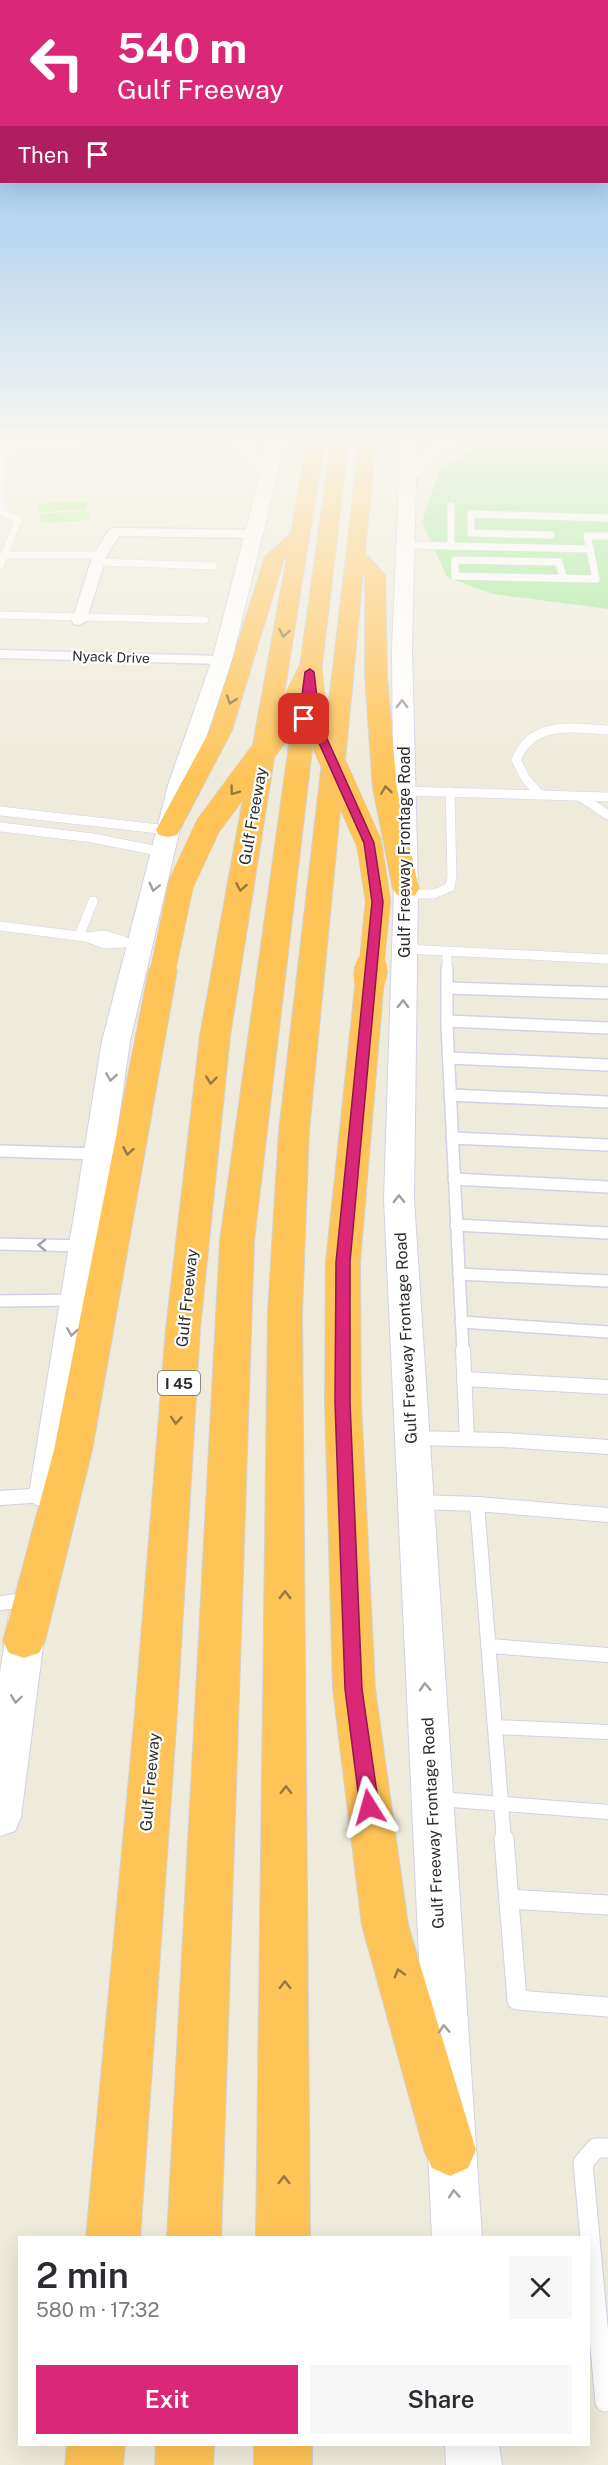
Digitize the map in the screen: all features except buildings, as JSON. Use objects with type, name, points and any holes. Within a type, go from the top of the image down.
[{"type":"highway","points":[[165,841],[220,730],[243,667],[275,556],[281,551]]},
{"type":"highway","name":"Gulf Freeway","points":[[113,2236],[156,1713],[183,1329],[215,1036],[297,551]]},
{"type":"highway","points":[[194,2236],[237,1241],[326,551]]},
{"type":"highway","points":[[355,554],[375,575],[376,676],[385,788],[406,891]]},
{"type":"highway","points":[[283,2236],[285,1300],[294,1131],[355,554]]},
{"type":"highway","points":[[12,1652],[73,1450],[181,884],[208,826],[285,722],[310,672]]},
{"type":"highway","points":[[310,672],[315,723],[369,843],[378,902],[343,1262],[343,1402],[354,1689],[385,1925],[450,2150]]},
{"type":"highway","points":[[94,2465],[96,2446]]},
{"type":"highway","points":[[184,2465],[185,2446]]},
{"type":"highway","points":[[282,2465],[283,2446]]},
{"type":"main road","points":[[0,1817],[12,1652],[31,1600],[132,942],[165,841],[180,782],[222,660],[250,551]]},
{"type":"main road","name":"Gulf Freeway Frontage Road","points":[[405,551],[402,649],[406,891],[399,1199],[450,2150],[457,2236]]},
{"type":"main road","points":[[472,2446],[474,2465]]},
{"type":"street","points":[[80,620],[99,559],[104,551]]},
{"type":"street","name":"Nyack Drive","points":[[0,654],[222,660]]},
{"type":"lane","points":[[590,551],[596,579]]},
{"type":"lane","points":[[0,566],[2,555],[214,566]]},
{"type":"lane","points":[[563,578],[559,562],[455,560],[455,576],[608,579]]},
{"type":"lane","points":[[0,615],[80,620],[205,620]]},
{"type":"lane","points":[[540,795],[526,779],[516,760],[522,745],[540,732],[570,728],[608,730]]},
{"type":"lane","points":[[404,791],[608,797]]},
{"type":"lane","points":[[406,891],[434,894],[450,887],[452,877],[450,792]]},
{"type":"lane","points":[[580,797],[608,815]]},
{"type":"lane","points":[[0,811],[165,841]]},
{"type":"lane","points":[[0,827],[93,838],[165,841]]},
{"type":"lane","points":[[83,937],[93,901]]},
{"type":"lane","points":[[0,926],[83,937],[117,936],[132,942]]},
{"type":"lane","points":[[405,949],[608,959]]},
{"type":"lane","points":[[447,952],[448,1058],[466,1439]]},
{"type":"lane","points":[[447,988],[608,993]]},
{"type":"lane","points":[[447,1021],[608,1028]]},
{"type":"lane","points":[[448,1058],[608,1065]]},
{"type":"lane","points":[[450,1095],[608,1102]]},
{"type":"lane","points":[[452,1138],[608,1145]]},
{"type":"lane","points":[[0,1151],[99,1154]]},
{"type":"lane","points":[[454,1179],[608,1187]]},
{"type":"lane","points":[[456,1225],[608,1233]]},
{"type":"lane","points":[[0,1244],[85,1246]]},
{"type":"lane","points":[[459,1274],[608,1281]]},
{"type":"lane","points":[[0,1301],[77,1300]]},
{"type":"lane","points":[[461,1322],[608,1332]]},
{"type":"lane","points":[[464,1379],[608,1387]]},
{"type":"lane","points":[[412,1438],[608,1447]]},
{"type":"lane","points":[[0,1498],[47,1495]]},
{"type":"lane","points":[[415,1502],[477,1504],[608,1515]]},
{"type":"lane","points":[[477,1504],[517,2000],[608,2007]]},
{"type":"lane","points":[[0,1603],[31,1600]]},
{"type":"lane","points":[[489,1646],[608,1655]]},
{"type":"lane","points":[[495,1727],[608,1732]]},
{"type":"lane","points":[[432,1799],[501,1802],[608,1812]]},
{"type":"lane","points":[[509,1899],[608,1905]]},
{"type":"lane","points":[[590,2236],[583,2163],[596,2148],[608,2148]]},
{"type":"lane","points":[[590,2239],[605,2402]]},
{"type":"green space","points":[[435,551],[608,551],[608,609],[493,594],[447,577]]},
{"type":"route","points":[[304,719],[310,672],[315,723],[369,843],[378,902],[343,1262],[343,1402],[354,1689],[369,1807]]}]
